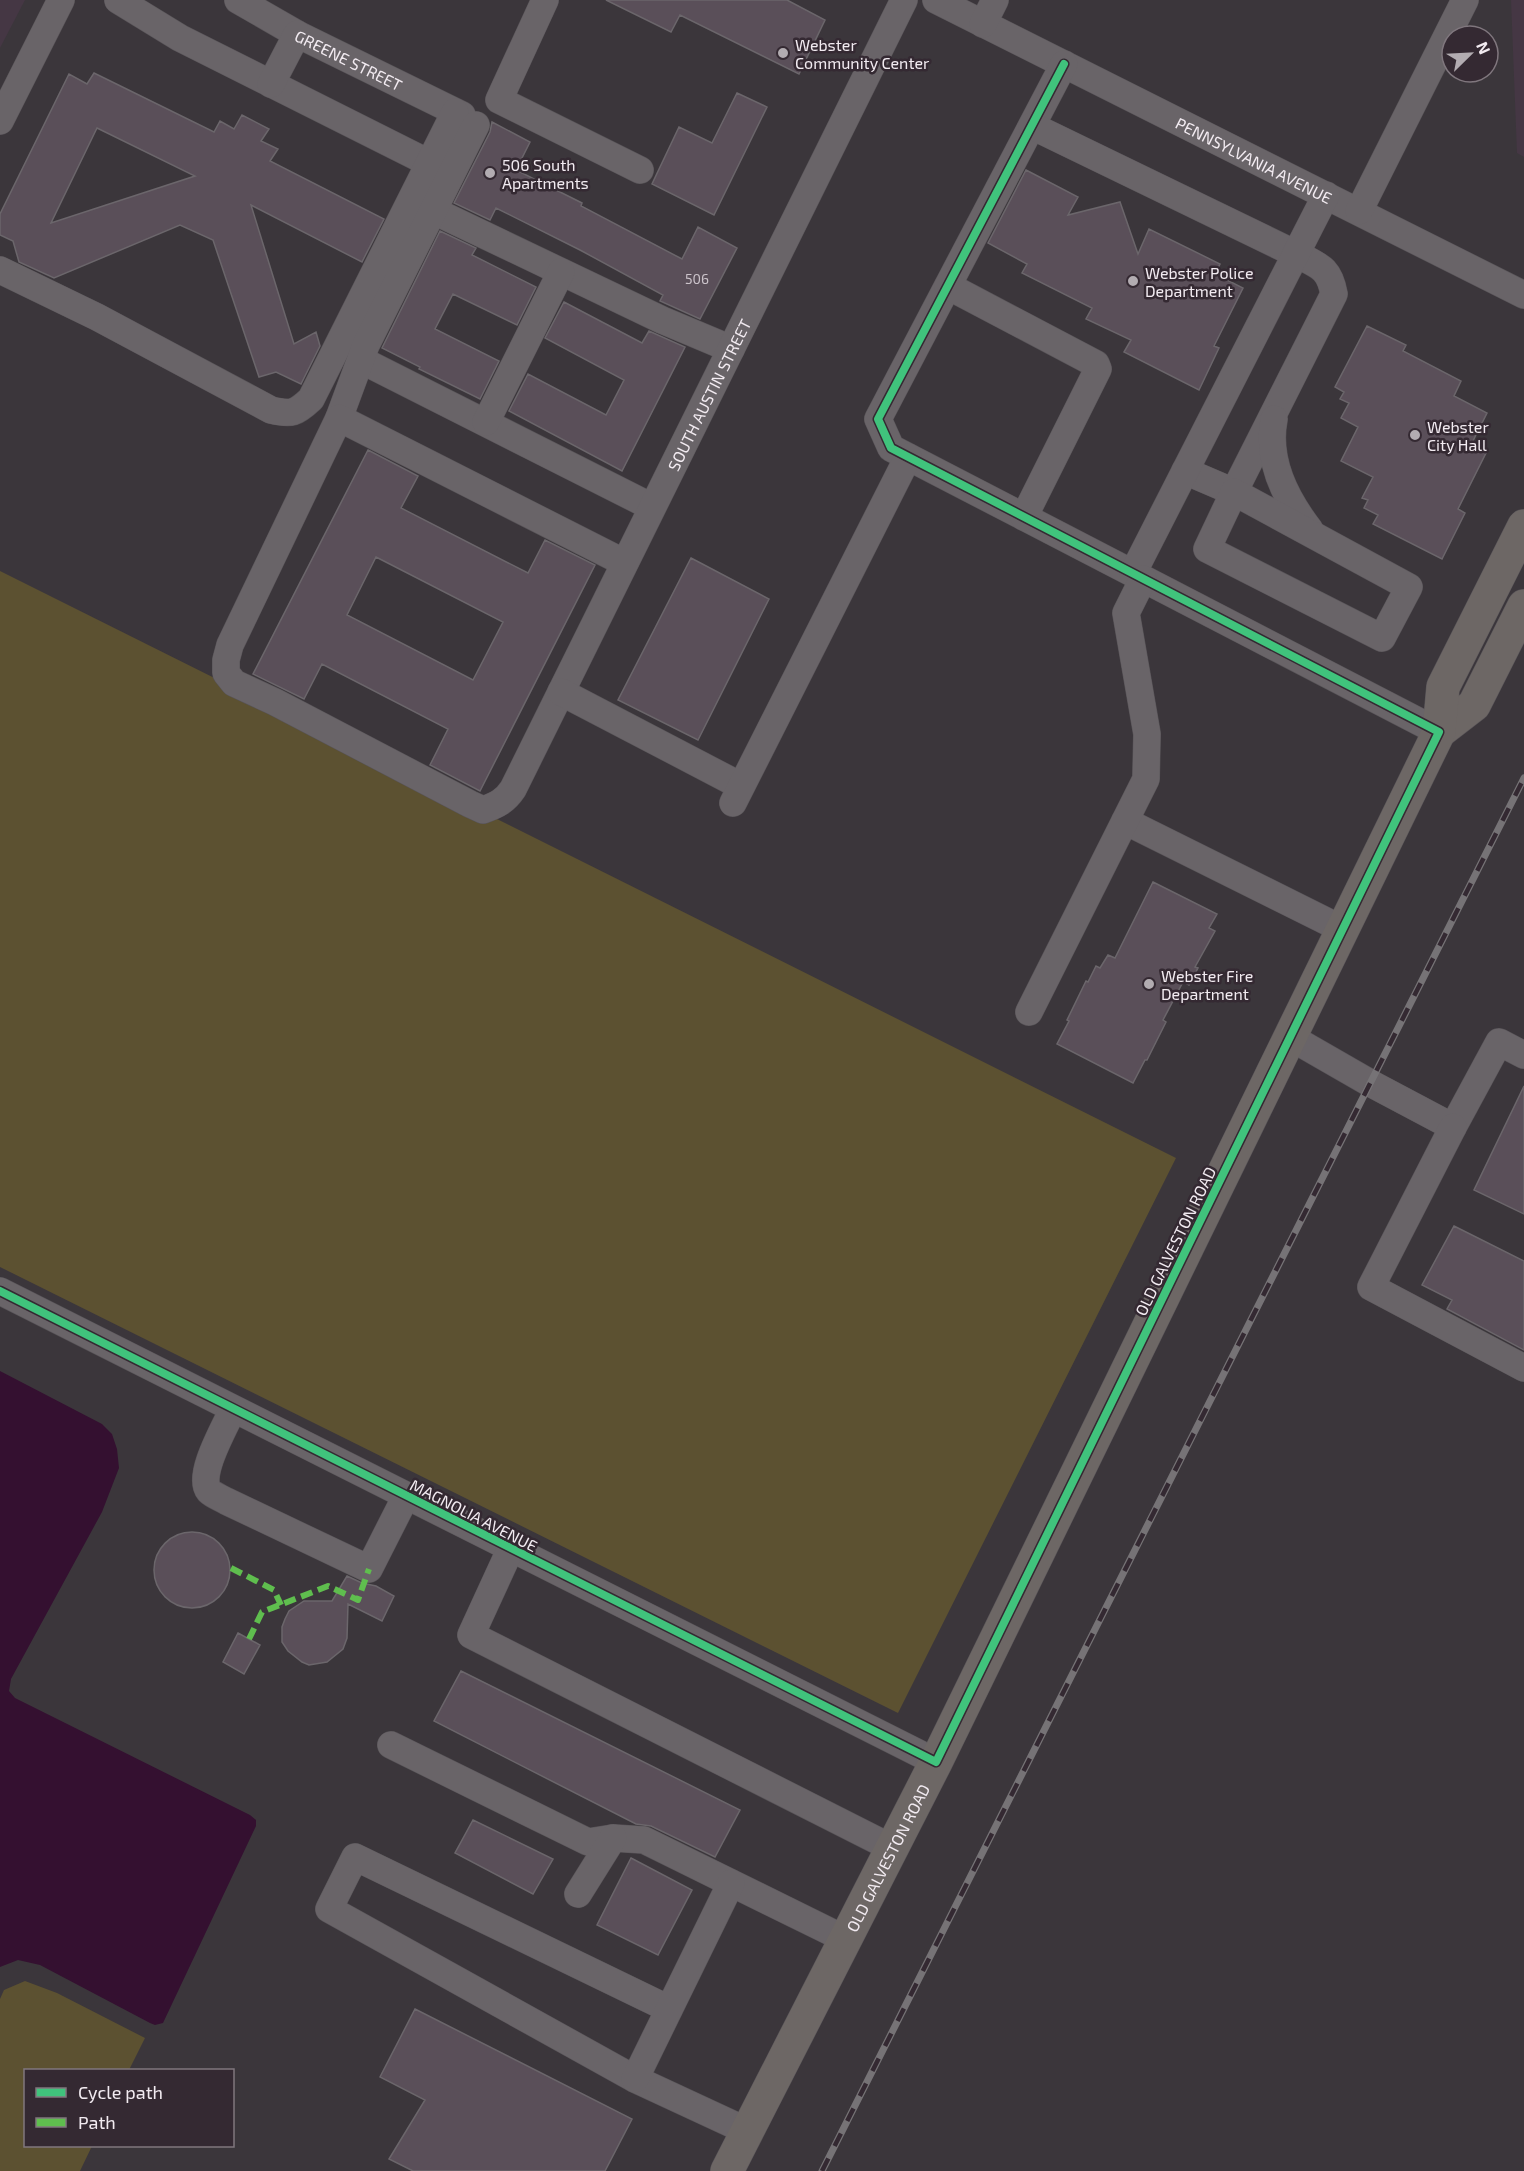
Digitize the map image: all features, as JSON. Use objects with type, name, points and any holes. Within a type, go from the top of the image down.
[{"type":"main road","name":"OLD GALVESTON ROAD","points":[[727,2171],[936,1762],[1439,732],[1443,687],[1524,526]]},
{"type":"main road","name":"OLD GALVESTON ROAD","points":[[1439,732],[1474,705],[1524,606]]},
{"type":"street","points":[[0,121],[61,0]]},
{"type":"street","points":[[118,0],[180,38],[429,164]]},
{"type":"street","name":"GREENE STREET","points":[[238,0],[297,34],[464,117]]},
{"type":"street","points":[[545,0],[499,100],[640,170]]},
{"type":"street","name":"SOUTH AUSTIN STREET","points":[[339,418],[230,645],[226,660],[226,673],[234,683],[483,810],[496,806],[506,799],[513,789],[904,0]]},
{"type":"street","name":"PENNSYLVANIA AVENUE","points":[[936,0],[989,12],[1064,64],[1524,295]]},
{"type":"street","points":[[1359,211],[1465,0]]},
{"type":"street","points":[[270,84],[297,34]]},
{"type":"street","points":[[1064,64],[878,419],[891,448],[1439,732]]},
{"type":"street","points":[[0,270],[96,317],[271,410],[286,414],[299,411],[312,399],[429,164],[464,117]]},
{"type":"street","points":[[464,117],[432,210],[366,345],[339,418],[625,563]]},
{"type":"street","points":[[1032,126],[1296,254],[1320,267],[1331,278],[1334,294],[1233,492],[1207,549],[1382,638],[1409,587],[1233,492],[1185,471]]},
{"type":"street","points":[[1029,1012],[1146,779],[1147,734],[1125,613],[1138,576],[1185,471],[1326,195]]},
{"type":"street","points":[[432,210],[662,320],[731,349]]},
{"type":"street","points":[[486,422],[561,272]]},
{"type":"street","points":[[948,286],[1096,364],[1098,369],[1024,517]]},
{"type":"street","points":[[361,360],[652,507]]},
{"type":"street","points":[[1276,409],[1272,427],[1272,446],[1280,482],[1299,515],[1318,538]]},
{"type":"street","points":[[561,692],[737,794],[908,457]]},
{"type":"street","points":[[1125,821],[1342,929]]},
{"type":"street","points":[[1290,1037],[1453,1127]]},
{"type":"street","points":[[1524,1055],[1499,1042],[1371,1287],[1524,1368]]},
{"type":"street","name":"MAGNOLIA AVENUE","points":[[0,1291],[936,1762]]},
{"type":"street","points":[[233,1409],[206,1469],[205,1481],[209,1491],[226,1501],[369,1569],[406,1496]]},
{"type":"street","points":[[511,1548],[471,1635],[892,1848]]},
{"type":"street","points":[[391,1745],[588,1842],[613,1838],[644,1840],[845,1939]]},
{"type":"street","points":[[578,1894],[613,1838]]},
{"type":"street","points":[[669,2009],[355,1857],[329,1909],[635,2079],[747,2132]]},
{"type":"street","points":[[635,2079],[731,1883]]},
{"type":"shaded area","points":[[0,0],[25,0],[0,48]]},
{"type":"shaded area","points":[[1511,0],[1524,0],[1524,157],[1517,153]]},
{"type":"shaded area","points":[[0,571],[1176,1158],[898,1713],[0,1267]]},
{"type":"shaded area","points":[[0,1371],[102,1424],[112,1434],[117,1449],[119,1468],[102,1512],[11,1679],[9,1691],[15,1698],[256,1820],[256,1826],[163,2023],[155,2025],[40,1965],[18,1960],[0,1967]]},
{"type":"shaded area","points":[[25,1981],[57,1993],[145,2038],[130,2069],[24,2069],[24,2147],[92,2147],[80,2171],[0,2171],[0,1999],[4,1990]]},
{"type":"building","name":"Webster Community Center","points":[[606,0],[787,0],[825,20],[799,74],[680,15],[671,32]]},
{"type":"building","points":[[94,73],[214,132],[220,121],[234,129],[242,115],[269,129],[261,141],[278,149],[270,161],[384,219],[362,262],[251,205],[294,344],[316,332],[320,346],[301,384],[276,372],[259,377],[213,240],[180,225],[54,278],[19,262],[13,241],[0,235],[0,214],[69,74],[87,84]],"holes":[[[97,128],[195,176],[51,223]]]},
{"type":"building","points":[[737,93],[767,107],[714,215],[652,184],[679,127],[712,143]]},
{"type":"building","points":[[492,122],[530,142],[516,170],[582,203],[581,206],[682,259],[698,227],[737,248],[700,319],[660,301],[663,295],[496,208],[490,220],[454,203],[490,132]]},
{"type":"building","name":"Webster Police Department","points":[[1026,170],[1078,197],[1068,215],[1120,202],[1138,254],[1149,229],[1220,264],[1215,274],[1243,288],[1214,346],[1219,348],[1199,390],[1124,352],[1131,340],[1086,319],[1092,308],[1022,273],[1027,264],[988,243]]},
{"type":"building","points":[[440,231],[476,248],[472,255],[536,287],[517,325],[453,294],[435,329],[499,361],[480,399],[382,348]]},
{"type":"building","points":[[564,302],[642,343],[649,331],[685,347],[622,471],[509,411],[528,374],[606,415],[624,380],[545,338]]},
{"type":"building","name":"Webster City Hall","points":[[1367,326],[1406,345],[1403,351],[1461,381],[1454,396],[1487,413],[1472,443],[1487,451],[1458,509],[1465,513],[1442,559],[1373,524],[1378,515],[1364,508],[1368,500],[1362,498],[1373,477],[1341,461],[1358,427],[1341,418],[1349,403],[1340,399],[1344,392],[1335,387]]},
{"type":"building","points":[[368,450],[418,476],[401,508],[528,573],[545,540],[595,565],[480,791],[430,765],[448,729],[322,664],[304,699],[253,674]],"holes":[[[376,557],[503,622],[473,680],[347,615]]]},
{"type":"building","points":[[691,558],[769,599],[698,740],[618,700]]},
{"type":"building","points":[[1153,882],[1217,914],[1209,928],[1215,931],[1195,967],[1198,968],[1189,985],[1183,982],[1163,1020],[1166,1022],[1133,1083],[1057,1044],[1086,981],[1088,982],[1096,966],[1100,968],[1108,955],[1115,958]]},
{"type":"building","points":[[1524,1086],[1524,1214],[1474,1190]]},
{"type":"building","points":[[1454,1226],[1524,1261],[1524,1350],[1447,1309],[1452,1300],[1422,1285]]},
{"type":"building","points":[[192,1532],[207,1535],[219,1543],[227,1555],[230,1570],[227,1585],[219,1597],[207,1605],[192,1608],[177,1605],[165,1597],[157,1585],[154,1570],[157,1555],[165,1543],[177,1535]]},
{"type":"building","points":[[347,1576],[376,1586],[394,1596],[382,1621],[348,1604],[347,1638],[343,1649],[327,1662],[309,1665],[302,1662],[288,1651],[282,1642],[282,1627],[289,1611],[304,1601],[332,1601]]},
{"type":"building","points":[[238,1633],[260,1645],[244,1674],[223,1662]]},
{"type":"building","points":[[461,1671],[740,1810],[715,1857],[651,1826],[636,1824],[434,1721]]},
{"type":"building","points":[[473,1820],[553,1859],[533,1894],[455,1853]]},
{"type":"building","points":[[631,1858],[692,1890],[658,1955],[597,1925]]},
{"type":"building","points":[[415,2009],[632,2119],[605,2171],[413,2171],[389,2159],[425,2100],[380,2077]]},
{"type":"railway","points":[[822,2171],[1524,778]]},
{"type":"marked path","points":[[231,1568],[274,1590],[281,1605]]},
{"type":"marked path","points":[[249,1639],[262,1612],[328,1586],[358,1600],[369,1569]]},
{"type":"cycle path","points":[[0,1291],[936,1762],[1439,732],[891,448],[878,419],[1064,64]]},
{"type":"place","name":"Webster Community Center","points":[[783,53]]},
{"type":"place","name":"506 South Apartments","points":[[490,173]]},
{"type":"place","name":"Webster Police Department","points":[[1133,281]]},
{"type":"place","name":"Webster City Hall","points":[[1415,435]]},
{"type":"place","name":"Webster Fire Department","points":[[1149,984]]}]
